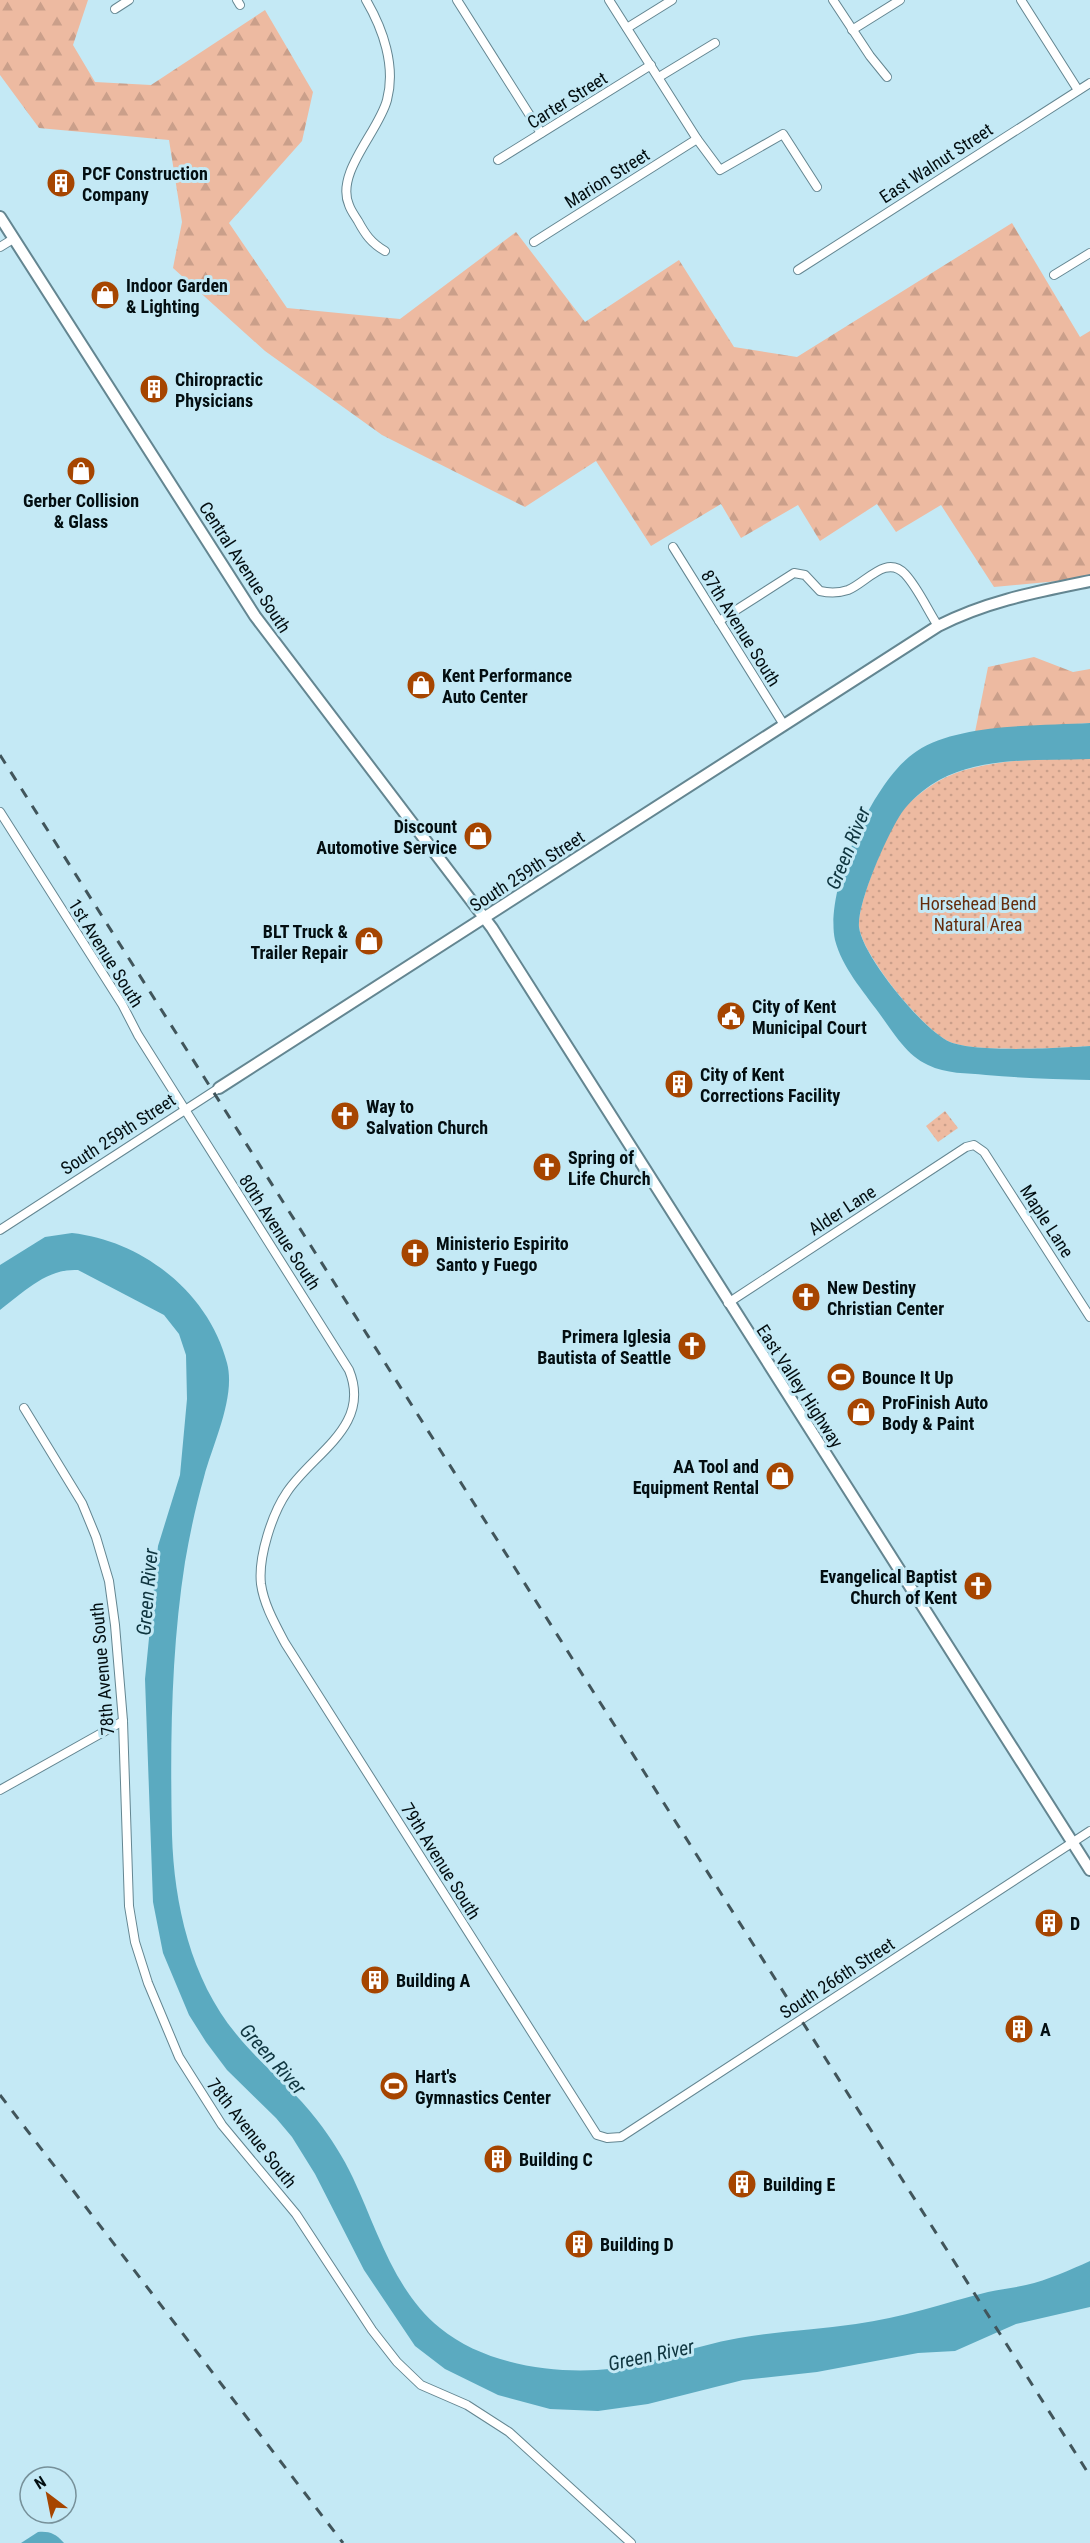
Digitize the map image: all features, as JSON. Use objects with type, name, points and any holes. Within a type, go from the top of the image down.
[{"type":"main road","name":"Central Avenue South","points":[[0,217],[255,616],[485,918]]},
{"type":"main road","name":"South 259th Street","points":[[219,1088],[938,626],[964,612],[1023,593],[1090,581]]},
{"type":"main road","name":"East Valley Highway","points":[[485,918],[1090,1870]]},
{"type":"street","points":[[115,9],[129,0]]},
{"type":"street","points":[[366,0],[384,37],[390,84],[387,101],[380,117],[348,178],[347,198],[368,239],[385,251]]},
{"type":"street","points":[[457,0],[541,133]]},
{"type":"street","points":[[609,0],[697,139],[720,170],[783,134],[817,187]]},
{"type":"street","points":[[627,28],[672,0]]},
{"type":"street","points":[[833,0],[886,76]]},
{"type":"street","points":[[852,30],[900,0]]},
{"type":"street","points":[[1020,0],[1078,90]]},
{"type":"street","points":[[659,77],[715,43]]},
{"type":"street","name":"Carter Street","points":[[498,160],[651,65]]},
{"type":"street","name":"East Walnut Street","points":[[798,270],[1090,82]]},
{"type":"street","name":"Marion Street","points":[[534,242],[697,139]]},
{"type":"street","points":[[0,248],[13,239]]},
{"type":"street","points":[[1054,275],[1090,253]]},
{"type":"street","name":"87th Avenue South","points":[[672,547],[784,725]]},
{"type":"street","points":[[719,621],[794,573],[805,575],[820,591],[840,592],[892,566],[903,573],[938,626]]},
{"type":"street","name":"1st Avenue South","points":[[0,812],[123,1004],[138,1035],[185,1111]]},
{"type":"street","name":"South 259th Street","points":[[0,1230],[219,1088]]},
{"type":"street","name":"80th Avenue South","points":[[185,1111],[349,1370]]},
{"type":"street","name":"Alder Lane","points":[[728,1303],[966,1147],[974,1146]]},
{"type":"street","name":"Maple Lane","points":[[974,1146],[984,1152],[1090,1317]]},
{"type":"street","name":"79th Avenue South","points":[[349,1370],[353,1378],[354,1399],[348,1422],[331,1445],[285,1493],[268,1536],[261,1569],[265,1600],[285,1643],[597,2135]]},
{"type":"street","name":"78th Avenue South","points":[[24,1408],[82,1503],[103,1558],[112,1601],[123,1721],[129,1906],[135,1942],[157,2008],[192,2080],[222,2125],[296,2214],[372,2330],[397,2362],[421,2385],[467,2405],[509,2432],[631,2543]]},
{"type":"street","points":[[0,1790],[123,1721]]},
{"type":"street","name":"South 266th Street","points":[[597,2135],[607,2138],[621,2137],[1090,1831]]},
{"type":"green space","points":[[0,0],[88,0],[73,45],[95,82],[151,85],[265,10],[313,92],[302,141],[229,223],[287,308],[400,319],[516,232],[585,322],[679,260],[734,347],[797,357],[1012,223],[1080,337],[1090,331],[1090,578],[994,587],[941,505],[896,532],[877,504],[820,541],[798,505],[741,538],[721,504],[651,546],[596,461],[525,507],[382,435],[265,351],[173,268],[182,222],[169,140],[39,128],[0,75]]},
{"type":"green space","points":[[1034,657],[1073,672],[1090,669],[1090,723],[975,732],[988,667]]},
{"type":"green space","name":"Horsehead Bend Natural Area","points":[[1051,758],[1090,759],[1090,1046],[998,1049],[978,1048],[950,1042],[910,1008],[882,972],[862,939],[859,926],[860,915],[868,886],[880,853],[899,815],[909,803],[929,787],[942,779],[972,768],[1004,762]]},
{"type":"green space","points":[[945,1111],[958,1128],[938,1142],[926,1126]]},
{"type":"water","points":[[1090,723],[1090,759],[1029,760],[988,764],[949,775],[917,795],[899,817],[880,855],[867,887],[859,927],[871,956],[882,973],[911,1008],[939,1035],[950,1042],[979,1048],[1090,1046],[1090,1080],[964,1073],[942,1070],[928,1065],[913,1055],[895,1035],[860,987],[838,950],[834,918],[837,893],[856,836],[884,785],[917,751],[934,742],[955,735],[1001,728]]},
{"type":"water","points":[[72,1233],[98,1238],[124,1247],[147,1259],[169,1275],[189,1293],[205,1314],[218,1338],[227,1363],[229,1376],[226,1405],[201,1488],[185,1562],[174,1664],[171,1767],[173,1861],[181,1914],[188,1940],[197,1966],[221,2013],[246,2046],[308,2108],[336,2148],[353,2178],[388,2258],[410,2296],[424,2313],[456,2340],[494,2357],[535,2367],[597,2370],[651,2361],[739,2338],[889,2318],[988,2292],[1034,2283],[1090,2261],[1090,2307],[1016,2324],[955,2351],[918,2353],[817,2372],[743,2380],[648,2404],[598,2411],[550,2409],[498,2395],[445,2369],[415,2346],[364,2270],[315,2174],[292,2137],[227,2070],[206,2042],[189,2015],[163,1953],[153,1902],[145,1679],[158,1546],[180,1475],[187,1399],[186,1355],[179,1334],[164,1315],[78,1270],[56,1273],[36,1282],[0,1310],[0,1265],[45,1237]]},
{"type":"water","points":[[38,2532],[52,2534],[64,2543],[21,2543]]},
{"type":"railway","points":[[0,755],[1090,2476]]},
{"type":"railway","points":[[0,2095],[343,2543]]},
{"type":"place","name":"PCF Construction Company","points":[[61,183]]},
{"type":"place","name":"Indoor Garden & Lighting","points":[[105,295]]},
{"type":"place","name":"Chiropractic Physicians","points":[[154,389]]},
{"type":"place","name":"Gerber Collision & Glass","points":[[81,471]]},
{"type":"place","name":"Kent Performance Auto Center","points":[[421,685]]},
{"type":"place","name":"Discount Automotive Service","points":[[478,836]]},
{"type":"place","name":"BLT Truck & Trailer Repair","points":[[369,941]]},
{"type":"place","name":"City of Kent Municipal Court","points":[[731,1016]]},
{"type":"place","name":"City of Kent Corrections Facility","points":[[679,1084]]},
{"type":"place","name":"Way to Salvation Church","points":[[345,1116]]},
{"type":"place","name":"Spring of Life Church","points":[[547,1167]]},
{"type":"place","name":"Ministerio Espirito Santo y Fuego","points":[[415,1253]]},
{"type":"place","name":"New Destiny Christian Center","points":[[806,1297]]},
{"type":"place","name":"Primera Iglesia Bautista of Seattle","points":[[692,1346]]},
{"type":"place","name":"Bounce It Up","points":[[841,1377]]},
{"type":"place","name":"ProFinish Auto Body & Paint","points":[[861,1412]]},
{"type":"place","name":"AA Tool and Equipment Rental","points":[[780,1476]]},
{"type":"place","name":"Evangelical Baptist Church of Kent","points":[[978,1586]]},
{"type":"place","name":"D","points":[[1049,1923]]},
{"type":"place","name":"Building A","points":[[375,1980]]},
{"type":"place","name":"A","points":[[1019,2029]]},
{"type":"place","name":"Hart's Gymnastics Center","points":[[394,2086]]},
{"type":"place","name":"Building C","points":[[498,2159]]},
{"type":"place","name":"Building E","points":[[742,2184]]},
{"type":"place","name":"Building D","points":[[579,2244]]},
{"type":"water label","name":"Green River","points":[[848,848]]},
{"type":"water label","name":"Green River","points":[[147,1592]]},
{"type":"water label","name":"Green River","points":[[273,2059]]},
{"type":"water label","name":"Green River","points":[[651,2355]]}]
